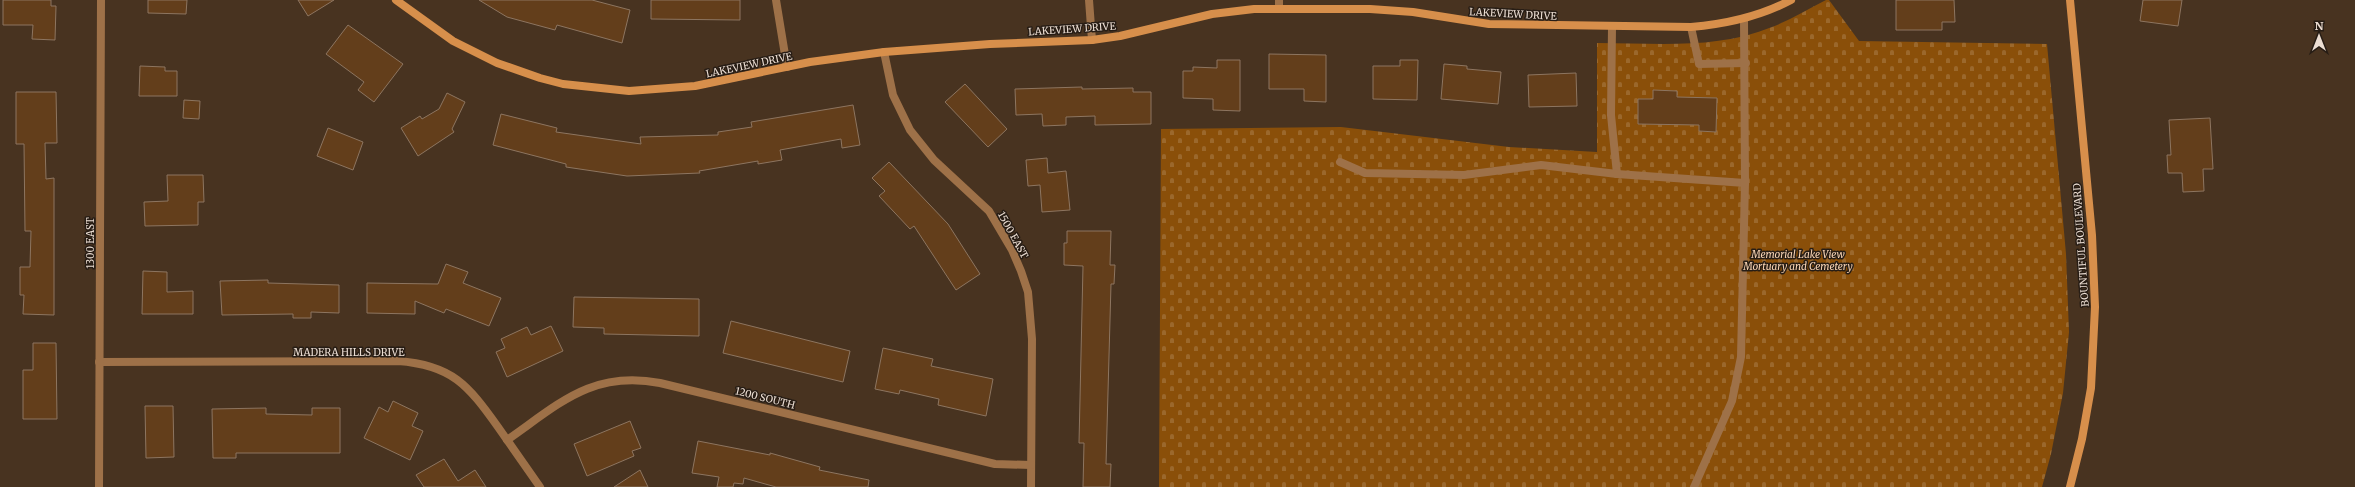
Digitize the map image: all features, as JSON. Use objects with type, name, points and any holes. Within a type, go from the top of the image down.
[{"type":"street","name":"1300 EAST","points":[[99,487],[101,0]]},
{"type":"street","name":"LAKEVIEW DRIVE","points":[[396,0],[438,32],[474,53],[517,71],[563,84],[606,90],[673,89],[787,67],[884,52],[982,44],[1092,40],[1120,36],[1212,14],[1279,4],[1413,12],[1489,24],[1691,27],[1718,25],[1744,19],[1791,0]]},
{"type":"street","points":[[776,0],[787,67]]},
{"type":"street","points":[[1089,0],[1092,40]]},
{"type":"street","name":"BOUNTIFUL BOULEVARD","points":[[2070,0],[2092,235],[2095,307],[2091,388],[2082,439],[2070,487]]},
{"type":"street","points":[[1694,487],[1732,401],[1738,381],[1741,357],[1745,183],[1746,63],[1744,19]]},
{"type":"street","points":[[1612,27],[1611,115],[1617,174]]},
{"type":"street","points":[[1691,27],[1699,64],[1746,63]]},
{"type":"street","name":"1500 EAST","points":[[884,52],[893,95],[910,130],[934,160],[988,211],[1002,230],[1021,271],[1028,292],[1032,340],[1031,487]]},
{"type":"street","points":[[1340,162],[1365,173],[1464,175],[1542,165],[1617,174],[1745,183]]},
{"type":"street","name":"MADERA HILLS DRIVE","points":[[100,362],[414,362],[444,371],[467,387],[540,487]]},
{"type":"street","name":"1200 SOUTH","points":[[507,440],[583,390],[598,384],[628,379],[660,383],[995,464],[1031,465]]},
{"type":"green space","name":"Memorial Lake View Mortuary and Cemetery","points":[[1826,0],[1829,0],[1859,41],[2047,44],[2066,254],[2069,332],[2063,393],[2051,454],[2042,487],[1159,487],[1161,129],[1341,127],[1509,147],[1597,152],[1597,43],[1685,44],[1729,39],[1772,27]]},
{"type":"building","points":[[3,0],[51,0],[51,6],[56,6],[55,40],[32,39],[33,25],[3,25]]},
{"type":"building","points":[[148,0],[187,0],[186,14],[148,13]]},
{"type":"building","points":[[298,0],[334,0],[308,16]]},
{"type":"building","points":[[479,0],[592,0],[630,10],[622,43],[557,25],[555,30],[507,17]]},
{"type":"building","points":[[651,0],[740,0],[740,20],[651,19]]},
{"type":"building","points":[[1896,0],[1954,0],[1955,22],[1942,22],[1942,30],[1896,30]]},
{"type":"building","points":[[2143,0],[2182,0],[2178,26],[2140,21]]},
{"type":"building","points":[[348,25],[403,64],[374,102],[358,90],[364,82],[326,54]]},
{"type":"building","points":[[1269,54],[1326,55],[1326,102],[1304,101],[1304,89],[1269,89]]},
{"type":"building","points":[[1217,60],[1240,60],[1240,111],[1213,110],[1213,99],[1183,98],[1183,71],[1193,71],[1193,67],[1217,68]]},
{"type":"building","points":[[1400,60],[1418,60],[1417,100],[1373,99],[1373,66],[1400,66]]},
{"type":"building","points":[[1444,64],[1467,66],[1467,69],[1501,72],[1498,104],[1441,99]]},
{"type":"building","points":[[140,66],[165,67],[165,71],[177,71],[177,96],[139,96]]},
{"type":"building","points":[[1576,73],[1577,106],[1529,107],[1528,75]]},
{"type":"building","points":[[965,84],[1007,129],[988,147],[945,102]]},
{"type":"building","points":[[1082,87],[1082,89],[1133,88],[1133,92],[1151,92],[1151,124],[1095,125],[1095,116],[1066,117],[1066,125],[1043,126],[1042,114],[1016,115],[1015,89]]},
{"type":"building","points":[[1653,90],[1677,91],[1677,97],[1717,98],[1716,132],[1699,131],[1699,125],[1638,124],[1638,99],[1653,99]]},
{"type":"building","points":[[16,92],[56,92],[57,143],[45,143],[46,179],[54,178],[54,315],[23,314],[24,295],[20,295],[20,267],[30,267],[31,231],[25,231],[24,144],[16,144]]},
{"type":"building","points":[[447,93],[465,102],[452,129],[454,132],[418,156],[401,128],[420,116],[422,119],[439,109]]},
{"type":"building","points":[[184,100],[200,101],[199,119],[183,118]]},
{"type":"building","points":[[853,105],[860,145],[842,148],[841,139],[780,150],[782,160],[758,164],[758,161],[699,171],[700,173],[627,176],[566,167],[566,164],[493,145],[501,114],[557,128],[556,132],[641,144],[640,137],[718,135],[718,132],[752,127],[751,122]]},
{"type":"building","points":[[2210,118],[2213,169],[2203,169],[2204,191],[2183,192],[2182,173],[2168,173],[2167,155],[2171,155],[2169,120]]},
{"type":"building","points":[[328,128],[363,142],[353,170],[317,156]]},
{"type":"building","points":[[1047,158],[1048,173],[1066,171],[1070,210],[1042,212],[1040,185],[1028,186],[1026,160]]},
{"type":"building","points":[[889,162],[948,224],[980,274],[956,290],[914,226],[910,229],[879,196],[885,191],[872,178]]},
{"type":"building","points":[[167,175],[203,175],[204,202],[198,202],[198,225],[145,226],[144,202],[168,201]]},
{"type":"building","points":[[1067,231],[1111,231],[1110,265],[1115,265],[1114,284],[1111,284],[1106,464],[1111,464],[1110,487],[1083,487],[1084,443],[1079,443],[1083,266],[1064,265],[1064,243],[1067,243]]},
{"type":"building","points":[[446,264],[468,272],[463,283],[501,298],[489,326],[446,309],[444,313],[415,301],[415,314],[367,313],[367,283],[438,284]]},
{"type":"building","points":[[143,271],[167,272],[167,292],[193,291],[193,314],[142,314]]},
{"type":"building","points":[[268,280],[268,283],[339,285],[339,313],[311,312],[311,318],[293,318],[293,314],[222,315],[220,281]]},
{"type":"building","points":[[574,297],[699,299],[699,336],[604,334],[604,328],[573,327]]},
{"type":"building","points":[[731,321],[850,351],[843,382],[723,353]]},
{"type":"building","points":[[551,326],[563,351],[507,377],[496,352],[505,348],[501,339],[527,327],[531,335]]},
{"type":"building","points":[[33,343],[56,343],[57,419],[23,419],[23,370],[33,370]]},
{"type":"building","points":[[883,348],[933,359],[931,366],[993,379],[986,416],[938,405],[939,399],[900,390],[899,394],[875,389]]},
{"type":"building","points":[[393,401],[418,413],[412,426],[423,431],[410,460],[364,438],[379,407],[388,412]]},
{"type":"building","points":[[145,406],[173,406],[174,457],[146,458]]},
{"type":"building","points":[[266,408],[266,414],[312,415],[312,408],[340,408],[340,453],[236,453],[236,458],[213,458],[212,409]]},
{"type":"building","points":[[630,421],[641,448],[632,451],[634,456],[587,476],[574,444]]},
{"type":"building","points":[[698,441],[770,455],[770,453],[820,467],[819,470],[869,480],[868,487],[776,487],[744,478],[743,484],[734,483],[733,487],[717,487],[719,477],[692,473]]},
{"type":"building","points":[[444,459],[458,481],[475,470],[486,487],[424,487],[416,475]]},
{"type":"building","points":[[640,470],[648,487],[614,487]]}]
